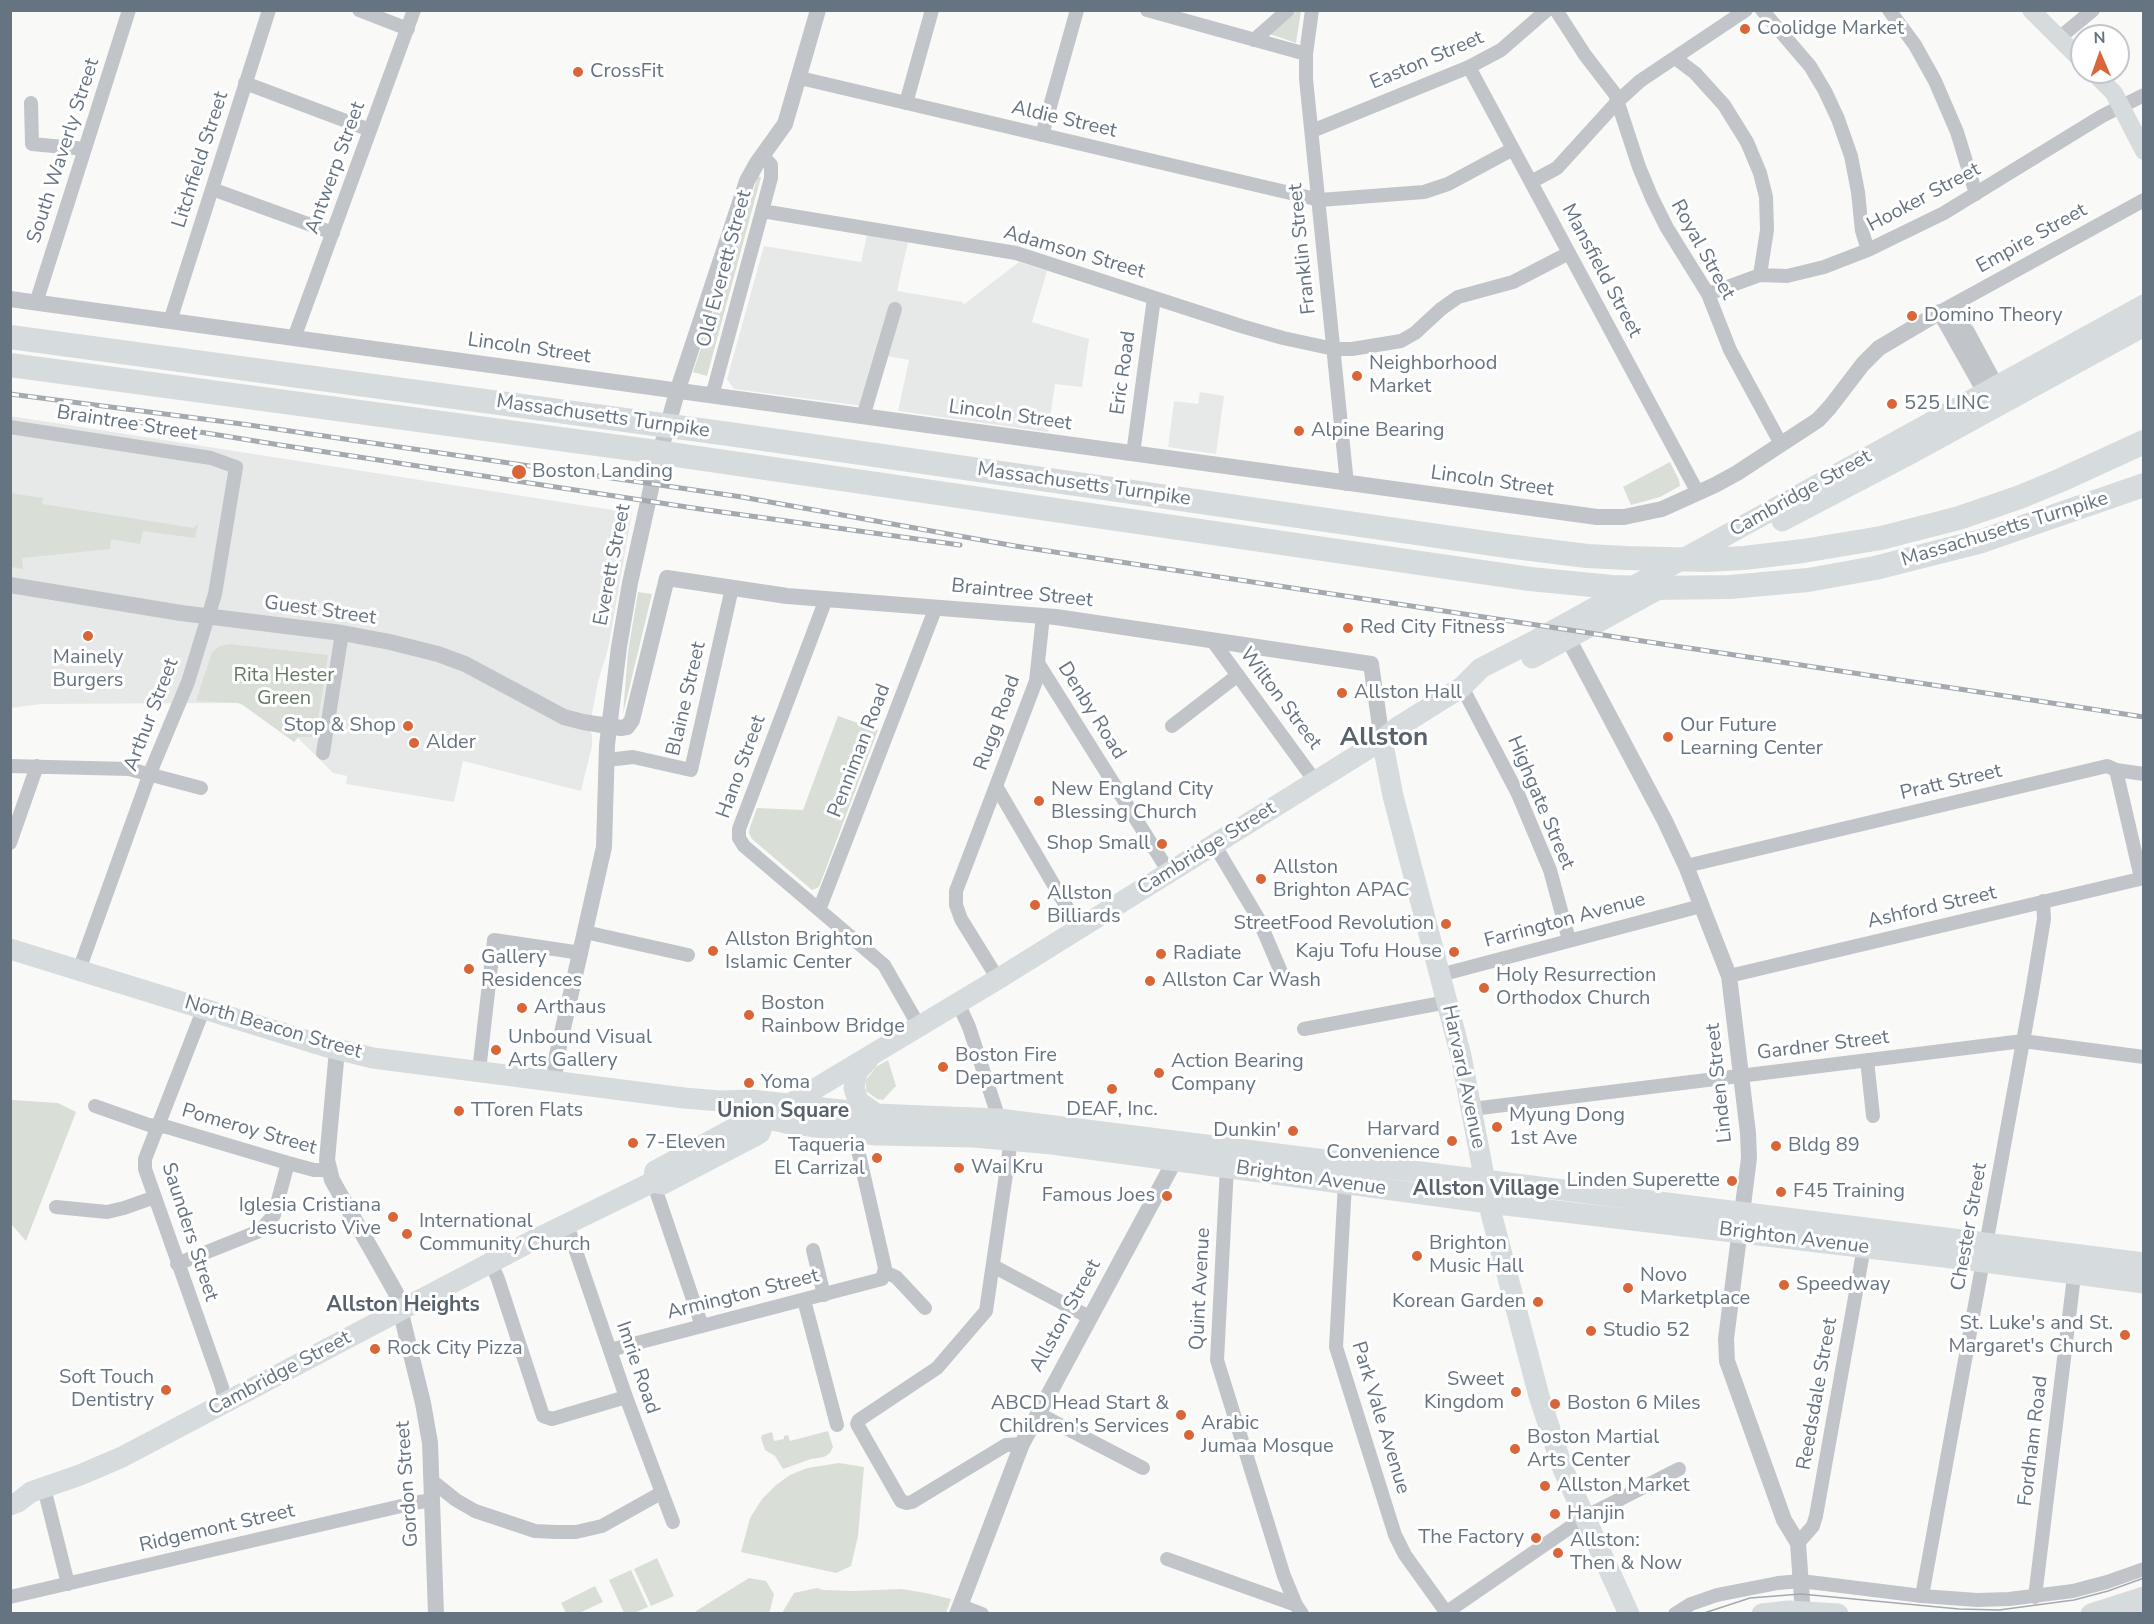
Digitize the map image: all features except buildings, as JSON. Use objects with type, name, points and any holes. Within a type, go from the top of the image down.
[{"type":"highway","name":"Massachusetts Turnpike","points":[[10,337],[718,432],[1507,546],[1606,557],[1716,559],[1783,554],[1832,547],[1938,524],[1999,504],[2053,484],[2144,442]]},
{"type":"highway","name":"Massachusetts Turnpike","points":[[10,365],[649,451],[1571,583],[1650,588],[1730,588],[1808,580],[1875,568],[1992,538],[2144,485]]},
{"type":"highway","points":[[2053,484],[2096,454],[2144,431]]},
{"type":"highway","points":[[1875,568],[1929,547],[2013,521],[2144,470]]},
{"type":"main road","points":[[2031,10],[2070,49]]},
{"type":"main road","points":[[2105,84],[2122,106],[2144,151]]},
{"type":"main road","name":"Cambridge Street","points":[[1462,687],[1487,681],[1567,643],[1769,527],[2144,305]]},
{"type":"main road","name":"Cambridge Street","points":[[653,1182],[655,1171],[666,1164],[740,1125],[765,1119],[998,979],[1382,740],[1398,727],[1462,687],[1481,669],[1736,530],[1994,394],[2144,326]]},
{"type":"main road","name":"Harvard Avenue","points":[[1382,740],[1393,796],[1461,1056],[1489,1203],[1514,1304],[1563,1469],[1629,1614]]},
{"type":"main road","name":"North Beacon Street","points":[[10,949],[337,1050],[373,1058],[684,1098],[720,1101],[752,1100],[788,1105]]},
{"type":"main road","points":[[870,1057],[857,1072],[854,1084],[858,1101],[876,1114]]},
{"type":"main road","name":"North Beacon Street","points":[[684,1098],[765,1119]]},
{"type":"main road","name":"Brighton Avenue","points":[[788,1105],[876,1114],[999,1119],[1177,1151],[1227,1167],[1489,1203],[1742,1222],[1864,1247],[1985,1252]]},
{"type":"main road","name":"Cambridge Street","points":[[10,1505],[26,1498],[28,1491],[80,1475],[122,1457],[491,1263],[653,1182],[663,1184],[755,1137],[760,1133],[765,1119]]},
{"type":"main road","name":"Brighton Avenue","points":[[765,1119],[860,1134],[1011,1140],[1177,1151],[1485,1181],[1742,1222],[2075,1265],[2144,1283]]},
{"type":"main road","name":"Brighton Avenue","points":[[2075,1265],[2144,1263]]},
{"type":"main road","points":[[2091,1614],[2144,1597]]},
{"type":"main road","points":[[1762,1614],[1803,1612],[1838,1614]]},
{"type":"street","name":"South Waverly Street","points":[[36,303],[129,10]]},
{"type":"street","name":"Litchfield Street","points":[[170,321],[268,10]]},
{"type":"street","points":[[359,10],[408,29]]},
{"type":"street","name":"Antwerp Street","points":[[294,338],[414,10]]},
{"type":"street","name":"Everett Street","points":[[554,1082],[557,1055],[605,841],[609,727],[618,647],[656,466],[681,379],[747,181],[785,124],[818,10]]},
{"type":"street","points":[[906,103],[932,10]]},
{"type":"street","points":[[1042,135],[1077,10]]},
{"type":"street","points":[[1148,10],[1306,54]]},
{"type":"street","points":[[1254,40],[1288,10]]},
{"type":"street","name":"Franklin Street","points":[[1312,10],[1306,54],[1306,80],[1320,200],[1347,484]]},
{"type":"street","name":"Easton Street","points":[[1312,131],[1469,67],[1502,51],[1547,10]]},
{"type":"street","name":"Royal Street","points":[[1556,10],[1618,101],[1639,167],[1652,198],[1667,228],[1708,294],[1730,350],[1781,444]]},
{"type":"street","points":[[1531,182],[1557,168],[1618,101],[1640,81],[1746,10]]},
{"type":"street","points":[[1762,10],[1810,66],[1838,119],[1851,156],[1862,231],[1868,250]]},
{"type":"street","points":[[1890,10],[1915,45],[1935,81],[1957,132],[1976,194]]},
{"type":"street","points":[[2059,38],[2093,10]]},
{"type":"street","points":[[1675,58],[1695,72],[1724,105],[1746,142],[1760,173],[1766,197],[1767,230],[1760,275]]},
{"type":"street","name":"Mansfield Street","points":[[1469,67],[1698,493]]},
{"type":"street","name":"Aldie Street","points":[[800,78],[1320,200],[1424,192],[1448,184],[1513,149]]},
{"type":"street","points":[[245,83],[370,130]]},
{"type":"street","name":"Hooker Street","points":[[1708,294],[1760,275],[1787,276],[1813,270],[1868,250],[1924,223],[1976,194],[2102,116],[2144,95]]},
{"type":"street","points":[[31,103],[32,144],[85,149]]},
{"type":"street","name":"Old Everett Street","points":[[712,396],[772,171],[771,165],[763,156]]},
{"type":"street","points":[[212,189],[333,233]]},
{"type":"street","name":"Empire Street","points":[[1940,312],[2144,200]]},
{"type":"street","name":"Adamson Street","points":[[762,211],[1016,253],[1273,335],[1334,349],[1361,348],[1401,341],[1415,333],[1458,297],[1513,282],[1569,253]]},
{"type":"street","name":"Eric Road","points":[[1133,454],[1154,298]]},
{"type":"street","name":"Lincoln Street","points":[[10,299],[1597,517],[1639,514],[1662,509],[1729,477],[1803,431],[1822,416],[1859,369],[1879,348],[1940,312]]},
{"type":"street","points":[[863,417],[895,309]]},
{"type":"street","points":[[1940,312],[1953,317],[1965,328],[1994,394]]},
{"type":"street","name":"Braintree Street","points":[[10,427],[211,458],[236,467]]},
{"type":"street","name":"Arthur Street","points":[[79,970],[150,773],[184,695],[215,594],[236,467]]},
{"type":"street","name":"Braintree Street","points":[[609,727],[625,728],[632,721],[667,578],[775,594],[1043,616],[1371,664],[1382,740]]},
{"type":"street","name":"Guest Street","points":[[10,585],[208,617],[342,633],[408,646],[457,661],[498,680],[560,715],[609,727]]},
{"type":"street","name":"Blaine Street","points":[[607,760],[633,757],[691,770],[732,588]]},
{"type":"street","name":"Hano Street","points":[[826,598],[738,832],[739,838],[744,846],[884,965],[919,1026]]},
{"type":"street","name":"Penniman Road","points":[[819,910],[936,607]]},
{"type":"street","name":"Rugg Road","points":[[1043,616],[1036,681],[996,786],[1079,928]]},
{"type":"street","points":[[323,753],[342,633]]},
{"type":"street","name":"Wilton Street","points":[[1212,640],[1315,781]]},
{"type":"street","name":"Linden Street","points":[[1567,643],[1665,821],[1686,866],[1729,976],[1749,1145],[1742,1222],[1726,1339],[1727,1361],[1784,1520],[1798,1543]]},
{"type":"street","name":"Denby Road","points":[[1038,663],[1169,872]]},
{"type":"street","points":[[1172,726],[1238,675]]},
{"type":"street","name":"Highgate Street","points":[[1462,687],[1518,794],[1550,870],[1569,940]]},
{"type":"street","points":[[10,766],[129,769],[201,788]]},
{"type":"street","points":[[10,843],[37,766]]},
{"type":"street","name":"Pratt Street","points":[[1686,866],[2103,766],[2144,774]]},
{"type":"street","points":[[2116,770],[2142,878]]},
{"type":"street","points":[[996,786],[956,891],[961,919],[998,979]]},
{"type":"street","points":[[1215,844],[1258,918],[1284,979]]},
{"type":"street","name":"Ashford Street","points":[[1729,976],[2142,878]]},
{"type":"street","name":"Chester Street","points":[[1922,1596],[2023,1041],[2044,919],[2043,901]]},
{"type":"street","name":"Farrington Avenue","points":[[1440,975],[1701,906]]},
{"type":"street","points":[[585,932],[688,955]]},
{"type":"street","points":[[479,1071],[494,940],[580,953]]},
{"type":"street","points":[[1304,1029],[1447,1002]]},
{"type":"street","points":[[958,1003],[964,1014],[999,1119]]},
{"type":"street","name":"Saunders Street","points":[[204,1008],[145,1159],[145,1169],[222,1387],[225,1403]]},
{"type":"street","name":"Gardner Street","points":[[1472,1109],[2023,1041],[2144,1057]]},
{"type":"street","name":"Gordon Street","points":[[337,1050],[327,1155],[329,1170],[332,1180],[396,1293],[428,1431],[436,1614]]},
{"type":"street","points":[[1867,1060],[1873,1116]]},
{"type":"street","name":"Pomeroy Street","points":[[95,1106],[288,1163],[314,1170],[329,1170]]},
{"type":"street","points":[[860,1134],[858,1150],[885,1274],[896,1277],[925,1308]]},
{"type":"street","points":[[1011,1140],[986,1311],[937,1368],[857,1424],[901,1501],[907,1503],[1006,1445],[1022,1444]]},
{"type":"street","name":"Allston Street","points":[[959,1610],[1022,1444],[1177,1151]]},
{"type":"street","points":[[177,1264],[257,1232],[266,1225],[273,1215],[288,1163]]},
{"type":"street","name":"Quint Avenue","points":[[1227,1167],[1217,1360],[1284,1576],[1299,1609]]},
{"type":"street","points":[[653,1182],[702,1326]]},
{"type":"street","name":"Park Vale Avenue","points":[[1345,1183],[1336,1347],[1395,1535],[1405,1555],[1445,1613]]},
{"type":"street","points":[[56,1207],[107,1212],[155,1197]]},
{"type":"street","name":"Imrie Road","points":[[567,1225],[626,1397],[673,1522]]},
{"type":"street","name":"Reedsdale Street","points":[[1798,1543],[1813,1526],[1816,1516],[1864,1247]]},
{"type":"street","points":[[813,1250],[824,1295]]},
{"type":"street","points":[[491,1263],[543,1416],[552,1419],[626,1397]]},
{"type":"street","name":"Fordham Road","points":[[2034,1597],[2075,1265]]},
{"type":"street","points":[[993,1266],[1089,1317]]},
{"type":"street","name":"Armington Street","points":[[610,1350],[879,1281],[885,1274]]},
{"type":"street","points":[[804,1300],[837,1425]]},
{"type":"street","points":[[1037,1413],[1143,1468]]},
{"type":"street","points":[[1445,1613],[1585,1517],[1678,1469]]},
{"type":"street","points":[[431,1480],[456,1500],[475,1511],[503,1522],[545,1532],[576,1532],[602,1526],[661,1493]]},
{"type":"street","points":[[28,1491],[68,1584]]},
{"type":"street","name":"Ridgemont Street","points":[[10,1598],[432,1500]]},
{"type":"street","points":[[1798,1543],[1803,1612]]},
{"type":"street","points":[[1167,1560],[1299,1609]]},
{"type":"street","points":[[1675,1614],[1717,1595],[1752,1587],[1800,1581],[1922,1596],[1977,1600],[2034,1597],[2090,1587],[2144,1569]]},
{"type":"street","points":[[959,1610],[982,1614]]},
{"type":"shaded area","points":[[867,235],[908,242],[897,291],[963,302],[963,305],[1019,262],[1047,271],[1032,322],[1089,339],[1082,387],[1055,384],[1048,432],[898,411],[909,360],[887,356],[863,406],[734,389],[727,379],[764,246],[861,262]]},
{"type":"shaded area","points":[[1200,392],[1224,396],[1216,454],[1168,447],[1174,401],[1198,404]]},
{"type":"shaded area","name":"Boston Landing","points":[[10,416],[632,513],[608,649],[598,682],[589,729],[592,735],[592,746],[581,791],[463,761],[454,802],[346,784],[347,776],[333,773],[298,738],[294,742],[248,707],[237,703],[41,704],[11,708]]},
{"type":"green space","points":[[1297,11],[1301,11],[1296,43],[1270,34]]},
{"type":"green space","points":[[758,177],[761,177],[707,376],[693,372]]},
{"type":"green space","points":[[1670,462],[1680,486],[1660,497],[1631,505],[1623,487]]},
{"type":"green space","points":[[10,493],[43,498],[42,504],[194,528],[198,523],[195,538],[143,531],[140,544],[111,539],[110,549],[22,558],[23,569],[11,567]]},
{"type":"green space","points":[[638,592],[652,594],[623,714],[628,652]]},
{"type":"green space","name":"Rita Hester Green","points":[[229,644],[328,655],[316,734],[311,737],[298,737],[294,742],[240,703],[196,701],[212,652],[220,646]]},
{"type":"green space","points":[[838,716],[878,730],[819,887],[812,890],[752,839],[749,833],[757,808],[803,810]]},
{"type":"green space","name":"Union Square","points":[[888,1060],[896,1086],[883,1100],[877,1099],[866,1091],[866,1080],[876,1067]]},
{"type":"green space","points":[[13,1100],[58,1103],[76,1112],[26,1241],[11,1224],[10,1102]]},
{"type":"green space","points":[[828,1431],[833,1447],[830,1453],[824,1457],[783,1469],[775,1456],[765,1450],[761,1438],[762,1435],[772,1432],[774,1441],[784,1439],[784,1436],[788,1435],[790,1441]]},
{"type":"green space","points":[[839,1463],[864,1467],[858,1536],[851,1566],[836,1573],[741,1552],[750,1518],[762,1499],[776,1485],[790,1475],[807,1468]]},
{"type":"green space","points":[[657,1558],[674,1596],[651,1606],[634,1569]]},
{"type":"green space","points":[[631,1570],[648,1607],[634,1613],[624,1613],[609,1580]]},
{"type":"green space","points":[[749,1578],[766,1581],[774,1594],[770,1611],[766,1614],[695,1613],[696,1611]]},
{"type":"green space","points":[[595,1586],[603,1602],[579,1613],[566,1613],[561,1603]]},
{"type":"green space","points":[[817,1588],[853,1591],[901,1589],[951,1599],[946,1613],[782,1613],[794,1593]]},
{"type":"tram line","points":[[1701,1614],[1750,1598],[1801,1594],[1959,1609],[1999,1610],[2074,1600],[2144,1578]]},
{"type":"railway","points":[[10,394],[242,424],[742,497],[1015,546],[2144,717]]},
{"type":"railway","points":[[64,410],[700,509],[960,545]]},
{"type":"place","name":"Coolidge Market","points":[[1745,29]]},
{"type":"place","name":"CrossFit","points":[[578,72]]},
{"type":"place","name":"Domino Theory","points":[[1912,316]]},
{"type":"place","name":"Neighborhood Market","points":[[1357,376]]},
{"type":"place","name":"525 LINC","points":[[1892,404]]},
{"type":"place","name":"Alpine Bearing","points":[[1299,431]]},
{"type":"place","name":"Boston Landing","points":[[519,472]]},
{"type":"place","name":"Red City Fitness","points":[[1348,628]]},
{"type":"place","name":"Mainely Burgers","points":[[88,636]]},
{"type":"place","name":"Allston Hall","points":[[1342,693]]},
{"type":"place","name":"Stop & Shop","points":[[408,726]]},
{"type":"place","name":"Our Future Learning Center","points":[[1668,737]]},
{"type":"place","name":"Alder","points":[[414,743]]},
{"type":"place","name":"New England City Blessing Church","points":[[1039,801]]},
{"type":"place","name":"Shop Small","points":[[1162,844]]},
{"type":"place","name":"Allston Brighton APAC","points":[[1261,879]]},
{"type":"place","name":"Allston Billiards","points":[[1035,905]]},
{"type":"place","name":"StreetFood Revolution","points":[[1446,924]]},
{"type":"place","name":"Allston Brighton Islamic Center","points":[[713,951]]},
{"type":"place","name":"Kaju Tofu House","points":[[1454,952]]},
{"type":"place","name":"Radiate","points":[[1161,954]]},
{"type":"place","name":"Gallery Residences","points":[[469,969]]},
{"type":"place","name":"Allston Car Wash","points":[[1150,981]]},
{"type":"place","name":"Holy Resurrection Orthodox Church","points":[[1484,988]]},
{"type":"place","name":"Arthaus","points":[[522,1008]]},
{"type":"place","name":"Boston Rainbow Bridge","points":[[749,1015]]},
{"type":"place","name":"Unbound Visual Arts Gallery","points":[[496,1050]]},
{"type":"place","name":"Boston Fire Department","points":[[943,1067]]},
{"type":"place","name":"Action Bearing Company","points":[[1159,1073]]},
{"type":"place","name":"Yoma","points":[[749,1083]]},
{"type":"place","name":"DEAF, Inc.","points":[[1112,1089]]},
{"type":"place","name":"TToren Flats","points":[[459,1111]]},
{"type":"place","name":"Myung Dong 1st Ave","points":[[1497,1127]]},
{"type":"place","name":"Dunkin'","points":[[1293,1131]]},
{"type":"place","name":"Harvard Convenience","points":[[1452,1141]]},
{"type":"place","name":"7-Eleven","points":[[633,1143]]},
{"type":"place","name":"Bldg 89","points":[[1776,1146]]},
{"type":"place","name":"Taqueria El Carrizal","points":[[877,1158]]},
{"type":"place","name":"Wai Kru","points":[[959,1168]]},
{"type":"place","name":"Linden Superette","points":[[1732,1181]]},
{"type":"place","name":"F45 Training","points":[[1781,1192]]},
{"type":"place","name":"Famous Joes","points":[[1167,1196]]},
{"type":"place","name":"Iglesia Cristiana Jesucristo Vive","points":[[393,1217]]},
{"type":"place","name":"International Community Church","points":[[407,1234]]},
{"type":"place","name":"Brighton Music Hall","points":[[1417,1256]]},
{"type":"place","name":"Speedway","points":[[1784,1285]]},
{"type":"place","name":"Novo Marketplace","points":[[1628,1288]]},
{"type":"place","name":"Korean Garden","points":[[1538,1302]]},
{"type":"place","name":"Studio 52","points":[[1591,1331]]},
{"type":"place","name":"St. Luke's and St. Margaret's Church","points":[[2125,1335]]},
{"type":"place","name":"Rock City Pizza","points":[[375,1349]]},
{"type":"place","name":"Soft Touch Dentistry","points":[[166,1390]]},
{"type":"place","name":"Sweet Kingdom","points":[[1516,1392]]},
{"type":"place","name":"Boston 6 Miles","points":[[1555,1404]]},
{"type":"place","name":"ABCD Head Start & Children's Services","points":[[1181,1415]]},
{"type":"place","name":"Arabic Jumaa Mosque","points":[[1189,1435]]},
{"type":"place","name":"Boston Martial Arts Center","points":[[1515,1449]]},
{"type":"place","name":"Allston Market","points":[[1545,1486]]},
{"type":"place","name":"Hanjin","points":[[1555,1514]]},
{"type":"place","name":"The Factory","points":[[1536,1538]]},
{"type":"place","name":"Allston: Then & Now","points":[[1558,1553]]},
{"type":"district","name":"Allston","points":[[1384,739]]},
{"type":"district","name":"Union Square","points":[[783,1112]]},
{"type":"district","name":"Allston Village","points":[[1486,1190]]},
{"type":"district","name":"Allston Heights","points":[[403,1306]]}]
